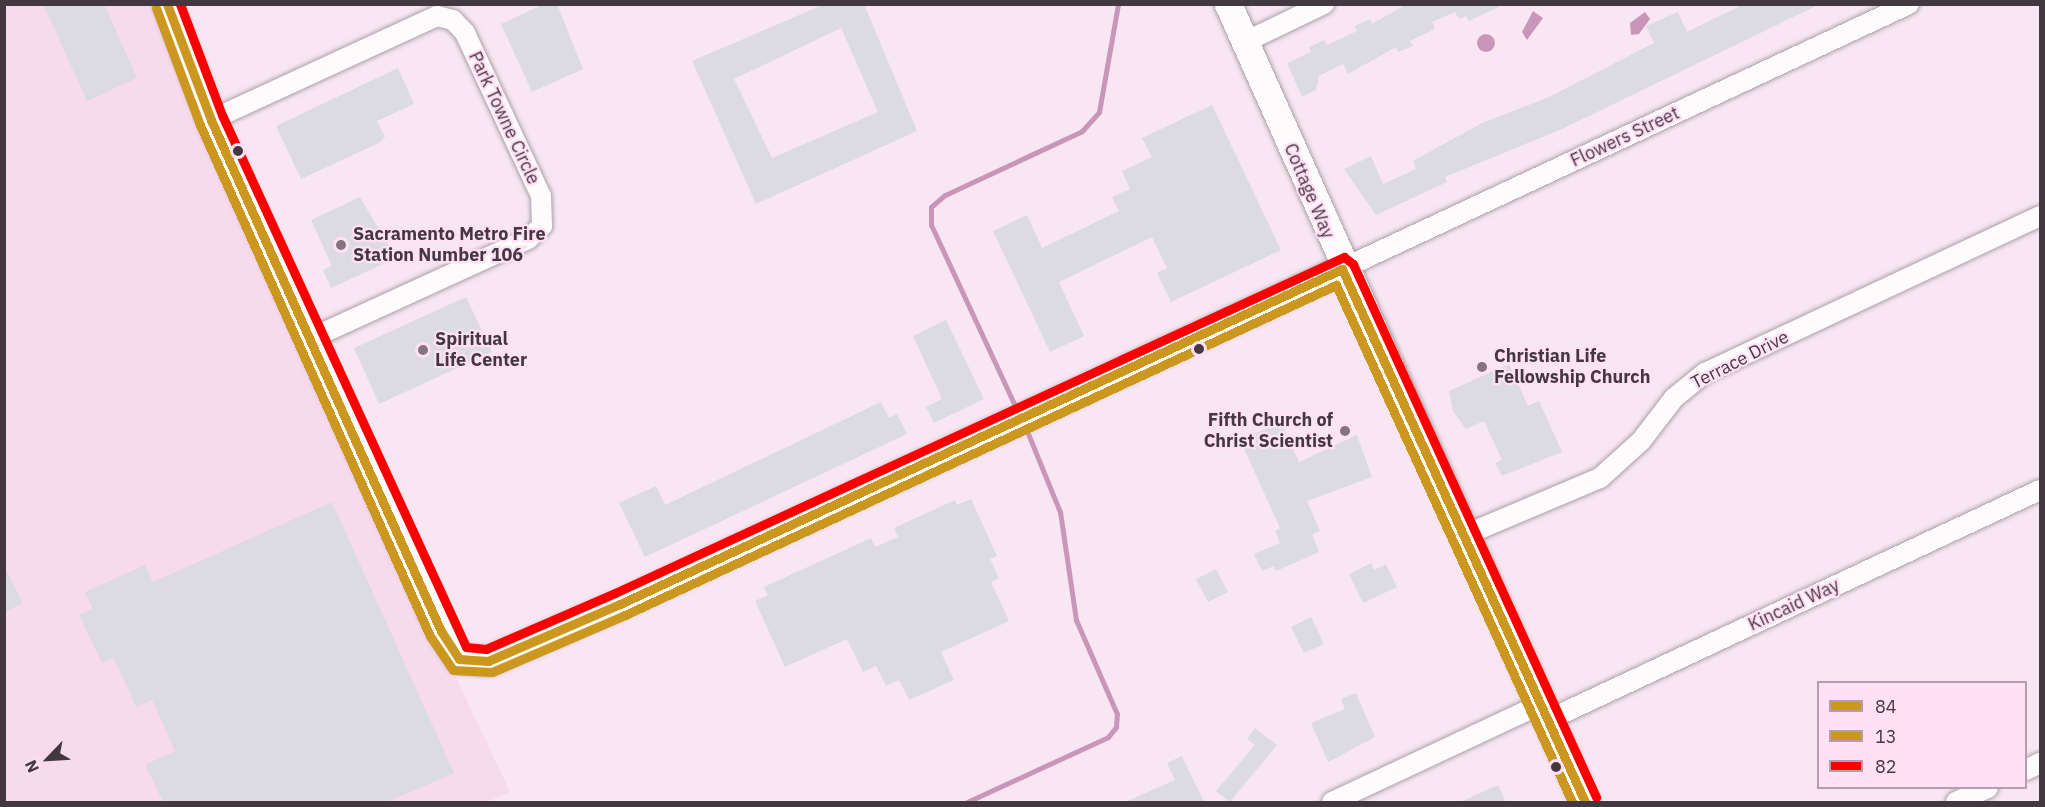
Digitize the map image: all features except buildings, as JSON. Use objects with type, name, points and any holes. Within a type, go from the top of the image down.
[{"type":"street","points":[[167,4],[211,120],[441,631],[459,659],[488,661],[620,604],[1342,269]]},
{"type":"street","name":"Cottage Way","points":[[1228,4],[1342,269],[1585,802]]},
{"type":"street","points":[[1245,42],[1324,4]]},
{"type":"street","name":"Flowers Street","points":[[1342,269],[1909,4]]},
{"type":"street","name":"Park Towne Circle","points":[[211,120],[437,16],[453,20],[465,33],[541,196],[542,226],[528,239],[310,339]]},
{"type":"street","name":"Terrace Drive","points":[[1465,535],[1600,478],[1641,441],[1674,398],[1705,373],[2040,216]]},
{"type":"street","name":"Kincaid Way","points":[[1332,802],[1545,712],[2040,490]]},
{"type":"street","points":[[1956,802],[1986,789]]},
{"type":"shaded area","points":[[5,5],[154,5],[190,112],[510,792],[487,802],[5,802]]},
{"type":"shaded area","points":[[1533,11],[1543,18],[1527,40],[1522,32]]},
{"type":"shaded area","points":[[1645,12],[1650,19],[1639,34],[1631,35],[1630,23]]},
{"type":"shaded area","points":[[1486,34],[1492,37],[1495,43],[1492,49],[1486,52],[1480,49],[1477,43],[1480,37]]},
{"type":"waterway","points":[[1017,410],[931,225],[931,207],[945,195],[1082,131],[1099,112],[1118,4]]},
{"type":"waterway","points":[[967,802],[1108,737],[1116,727],[1117,714],[1076,620],[1060,512],[1024,424]]},
{"type":"transit line","name":"84","points":[[167,4],[211,120],[441,631],[459,659],[488,661],[620,604],[1342,269]]},
{"type":"transit line","name":"82","points":[[180,4],[222,115],[466,647],[486,649],[615,593],[1344,257],[1353,264],[1596,797]]},
{"type":"transit line","name":"13","points":[[156,8],[200,125],[430,636],[453,670],[492,672],[625,615],[1336,285],[1572,802]]},
{"type":"transit line","name":"84","points":[[1342,269],[1585,802]]},
{"type":"place","name":"Sacramento Metro Fire Station Number 106","points":[[341,245]]},
{"type":"place","name":"Spiritual Life Center","points":[[423,350]]},
{"type":"place","name":"Christian Life Fellowship Church","points":[[1482,367]]},
{"type":"place","name":"Fifth Church of Christ Scientist","points":[[1345,431]]}]
